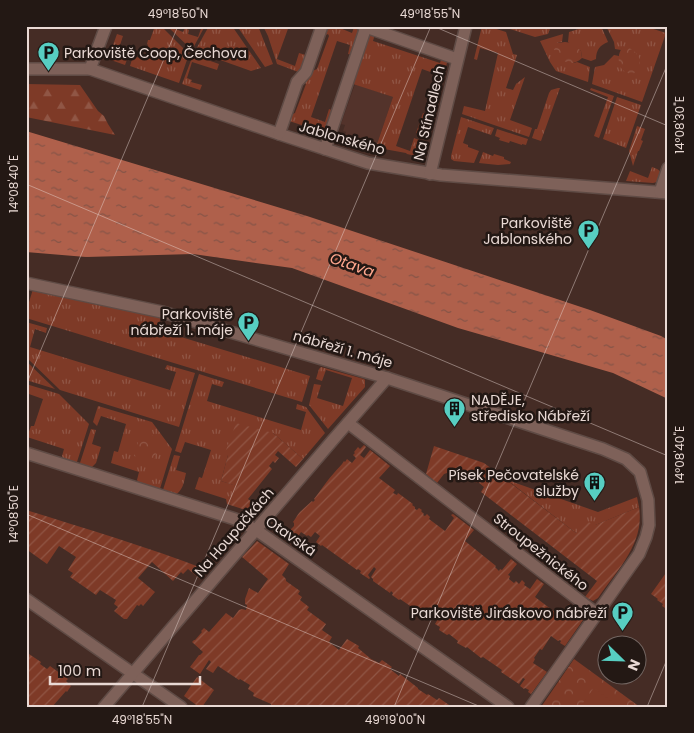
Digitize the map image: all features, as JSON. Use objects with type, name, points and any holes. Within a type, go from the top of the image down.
[{"type":"street","points":[[90,69],[106,26]]},
{"type":"street","points":[[279,134],[297,82],[306,72],[322,26]]},
{"type":"street","name":"Na Stínadlech","points":[[430,174],[466,26]]},
{"type":"street","points":[[325,149],[365,27]]},
{"type":"street","name":"Na Stínadlech","points":[[365,27],[458,59]]},
{"type":"street","name":"Jablonského","points":[[26,69],[90,69],[368,163],[430,174],[664,192]]},
{"type":"street","points":[[664,192],[668,168]]},
{"type":"street","name":"nábřeží 1. máje","points":[[26,283],[162,312],[388,378],[603,449],[626,459],[640,472],[648,500],[649,525],[639,554],[597,614]]},
{"type":"street","name":"Na Houpačkách","points":[[104,707],[388,378]]},
{"type":"street","name":"Stroupežnického","points":[[348,423],[597,614]]},
{"type":"street","name":"Otavská","points":[[26,453],[234,519],[256,530],[508,707]]},
{"type":"street","points":[[26,599],[181,707]]},
{"type":"street","points":[[531,707],[597,614]]},
{"type":"shaded area","points":[[355,84],[393,97],[375,150],[349,141],[348,143],[343,141],[346,132],[343,131],[345,125],[341,124]]},
{"type":"green space","points":[[155,26],[161,26],[189,54],[179,83],[130,66],[133,56],[144,59],[148,40],[150,40]]},
{"type":"green space","points":[[167,26],[173,26],[173,28],[183,32],[185,28],[189,30],[188,34],[198,37],[202,26],[205,26],[192,50]]},
{"type":"green space","points":[[209,26],[232,26],[261,68],[251,71],[195,51]]},
{"type":"green space","points":[[237,26],[258,26],[273,64],[265,67]]},
{"type":"green space","points":[[263,26],[289,26],[277,59],[295,66],[299,53],[309,56],[301,73],[277,64]]},
{"type":"green space","points":[[325,26],[335,26],[352,33],[355,27],[359,32],[353,55],[348,54],[350,45],[337,41],[311,117],[325,122],[329,109],[334,111],[326,133],[286,120],[288,116],[295,113],[306,84],[304,82],[310,72],[317,69],[329,36],[328,34],[323,36]]},
{"type":"green space","points":[[482,26],[506,32],[513,54],[517,55],[506,88],[513,90],[516,84],[525,77],[510,120],[532,128],[529,137],[462,114],[464,106],[485,111],[498,53],[480,48],[477,60],[474,59]]},
{"type":"green space","points":[[511,26],[551,26],[548,34],[535,37],[510,29]]},
{"type":"green space","points":[[588,26],[601,26],[608,42],[601,46],[596,59],[591,61],[582,58],[581,51],[568,42],[569,32]]},
{"type":"green space","points":[[606,26],[644,26],[666,33],[642,102],[592,84],[595,67],[604,65],[614,55],[619,56],[618,59],[622,48],[621,50],[615,49],[614,42]]},
{"type":"green space","points":[[117,34],[123,36],[118,51],[129,54],[125,65],[108,59]]},
{"type":"green space","points":[[375,34],[373,41],[440,63],[442,57],[448,59],[441,85],[433,83],[436,74],[422,69],[396,146],[410,151],[414,138],[427,143],[424,156],[420,157],[384,149],[375,150],[393,97],[353,84],[366,46],[364,42],[368,36]]},
{"type":"green space","points":[[563,34],[562,42],[557,43],[574,63],[577,62],[590,67],[588,82],[556,71],[550,62],[540,41]]},
{"type":"green space","points":[[557,43],[572,43],[581,51],[582,58],[574,63],[570,63],[560,58],[554,50]]},
{"type":"green space","points":[[627,47],[636,53],[640,60],[639,67],[632,75],[624,71],[619,64],[621,50]]},
{"type":"green space","points":[[193,55],[219,64],[217,70],[192,62],[187,78],[192,80],[191,82],[202,85],[200,90],[182,84]]},
{"type":"green space","points":[[26,84],[80,85],[98,111],[104,116],[115,135],[26,117]]},
{"type":"green space","points":[[560,88],[541,141],[532,138],[549,93],[551,90]]},
{"type":"green space","points":[[591,88],[614,96],[599,138],[594,136],[608,97],[590,90]]},
{"type":"green space","points":[[617,97],[641,105],[626,148],[603,139]]},
{"type":"green space","points":[[423,113],[434,117],[428,138],[416,133]]},
{"type":"green space","points":[[461,117],[494,128],[491,135],[468,127],[463,143],[479,151],[474,163],[451,159]]},
{"type":"green space","points":[[637,126],[645,129],[641,140],[643,141],[633,166],[629,151]]},
{"type":"green space","points":[[497,129],[528,139],[526,145],[499,140],[500,138],[495,136]]},
{"type":"green space","points":[[483,152],[493,156],[494,154],[504,157],[504,159],[511,162],[510,164],[498,165],[479,163]]},
{"type":"green space","points":[[652,167],[661,172],[657,182],[626,181],[630,171],[648,178]]},
{"type":"green space","points":[[33,289],[161,316],[158,330],[310,376],[302,402],[26,318]]},
{"type":"green space","points":[[26,322],[47,328],[46,333],[35,329],[30,347],[170,390],[176,372],[165,369],[167,365],[195,373],[179,427],[60,390],[26,357]]},
{"type":"green space","points":[[26,361],[55,389],[26,380]]},
{"type":"green space","points":[[321,367],[365,380],[365,387],[328,429],[309,405],[314,384],[321,385],[317,398],[343,406],[352,378],[326,370],[322,381],[316,379]]},
{"type":"green space","points":[[199,374],[224,382],[222,387],[212,384],[207,401],[301,430],[306,412],[296,409],[297,404],[306,407],[325,433],[303,459],[273,433],[228,455],[221,481],[237,486],[230,505],[227,504],[226,499],[195,489],[199,477],[202,478],[211,450],[185,442],[181,453],[175,451]]},
{"type":"green space","points":[[26,384],[59,394],[89,424],[76,465],[64,461],[62,456],[64,449],[27,437],[31,426],[34,426],[43,399],[26,393]]},
{"type":"green space","points":[[98,406],[152,422],[172,449],[159,492],[139,483],[137,480],[139,472],[111,463],[114,451],[118,452],[126,424],[101,416],[97,426],[93,422]]},
{"type":"green space","points":[[236,423],[273,433],[303,459],[296,467],[278,451],[275,455],[279,458],[269,466],[272,469],[248,499],[253,503],[256,500],[263,506],[255,513],[230,505],[236,486],[221,481],[228,455],[225,453]]},
{"type":"green space","points":[[91,429],[96,430],[92,444],[101,447],[96,463],[91,468],[79,466]]},
{"type":"green space","points":[[141,432],[161,438],[153,462],[134,456]]},
{"type":"green space","points":[[364,445],[366,447],[360,455],[364,458],[370,450],[390,466],[379,478],[395,490],[393,493],[397,495],[398,493],[413,504],[415,509],[419,508],[422,510],[423,515],[427,514],[430,517],[429,519],[445,531],[454,518],[451,515],[453,514],[474,530],[465,541],[496,566],[499,571],[511,559],[517,564],[508,575],[510,576],[509,579],[514,583],[516,581],[519,584],[522,580],[525,583],[524,585],[530,589],[537,579],[544,584],[535,597],[560,616],[569,604],[582,615],[583,620],[565,646],[560,643],[560,640],[558,641],[551,636],[534,658],[533,663],[547,672],[531,694],[528,692],[529,690],[520,686],[525,679],[523,678],[519,684],[483,657],[481,658],[467,647],[457,643],[458,641],[449,634],[447,635],[439,630],[440,627],[435,624],[438,619],[428,612],[425,616],[392,595],[391,591],[390,593],[373,581],[371,577],[376,569],[374,567],[368,575],[369,579],[360,573],[361,571],[316,542],[320,536],[315,532],[311,537],[301,532],[293,544],[281,536],[286,530],[288,532],[294,526],[293,522],[298,514],[315,500],[344,461],[347,459],[352,463],[356,458],[353,455],[354,452],[358,447],[360,449]]},
{"type":"green space","points":[[434,446],[484,463],[576,533],[586,521],[595,525],[639,507],[640,520],[634,544],[628,556],[598,598],[593,601],[585,597],[597,581],[481,492],[484,487],[478,482],[466,477],[454,468],[447,476],[447,473],[444,474],[437,483],[426,474]]},
{"type":"green space","points":[[174,455],[180,456],[176,470],[186,473],[181,489],[173,496],[162,493]]},
{"type":"green space","points":[[507,480],[598,512],[637,497],[639,507],[576,533]]},
{"type":"green space","points":[[26,510],[140,546],[207,570],[200,579],[188,569],[183,574],[181,572],[173,581],[152,562],[138,578],[155,592],[143,606],[141,604],[137,605],[127,619],[124,619],[114,611],[118,607],[114,604],[116,600],[100,590],[96,595],[70,577],[73,573],[68,570],[76,557],[59,546],[47,564],[26,549]]},
{"type":"green space","points":[[257,541],[289,564],[282,575],[286,581],[300,591],[298,594],[302,597],[300,600],[309,607],[307,610],[326,624],[322,630],[332,637],[329,642],[339,650],[347,639],[359,646],[358,648],[371,659],[379,663],[382,660],[392,667],[390,669],[399,676],[400,674],[418,689],[437,700],[439,698],[452,707],[271,707],[271,704],[253,696],[254,693],[248,689],[250,685],[218,666],[213,673],[206,669],[211,662],[209,660],[200,674],[190,667],[203,652],[192,642],[201,631],[204,628],[209,632],[226,613],[233,618],[239,610],[246,610],[245,599],[249,588],[258,593],[268,579],[242,557]]},
{"type":"green space","points":[[668,570],[668,610],[651,594]]},
{"type":"green space","points":[[26,652],[41,662],[40,664],[47,669],[50,666],[68,679],[66,681],[71,686],[52,707],[26,707]]},
{"type":"green space","points":[[574,659],[596,675],[596,686],[611,686],[640,707],[541,707]]},
{"type":"green space","points":[[197,677],[214,690],[202,707],[199,707],[184,696]]},
{"type":"green space","points":[[594,688],[619,707],[580,707]]},
{"type":"water","name":"Otava","points":[[26,131],[307,216],[590,310],[661,336],[668,340],[668,399],[613,373],[458,328],[292,268],[193,254],[86,257],[26,252]]},
{"type":"place","name":"Parkoviště Coop, Čechova","points":[[48,72]]},
{"type":"place","name":"Parkoviště Jablonského","points":[[588,250]]},
{"type":"place","name":"Parkoviště nábřeží 1. máje","points":[[249,341]]},
{"type":"place","name":"NADĚJE, středisko Nábřeží","points":[[455,427]]},
{"type":"place","name":"Písek Pečovatelské služby","points":[[595,502]]},
{"type":"place","name":"Parkoviště Jiráskovo nábřeží","points":[[623,632]]}]
